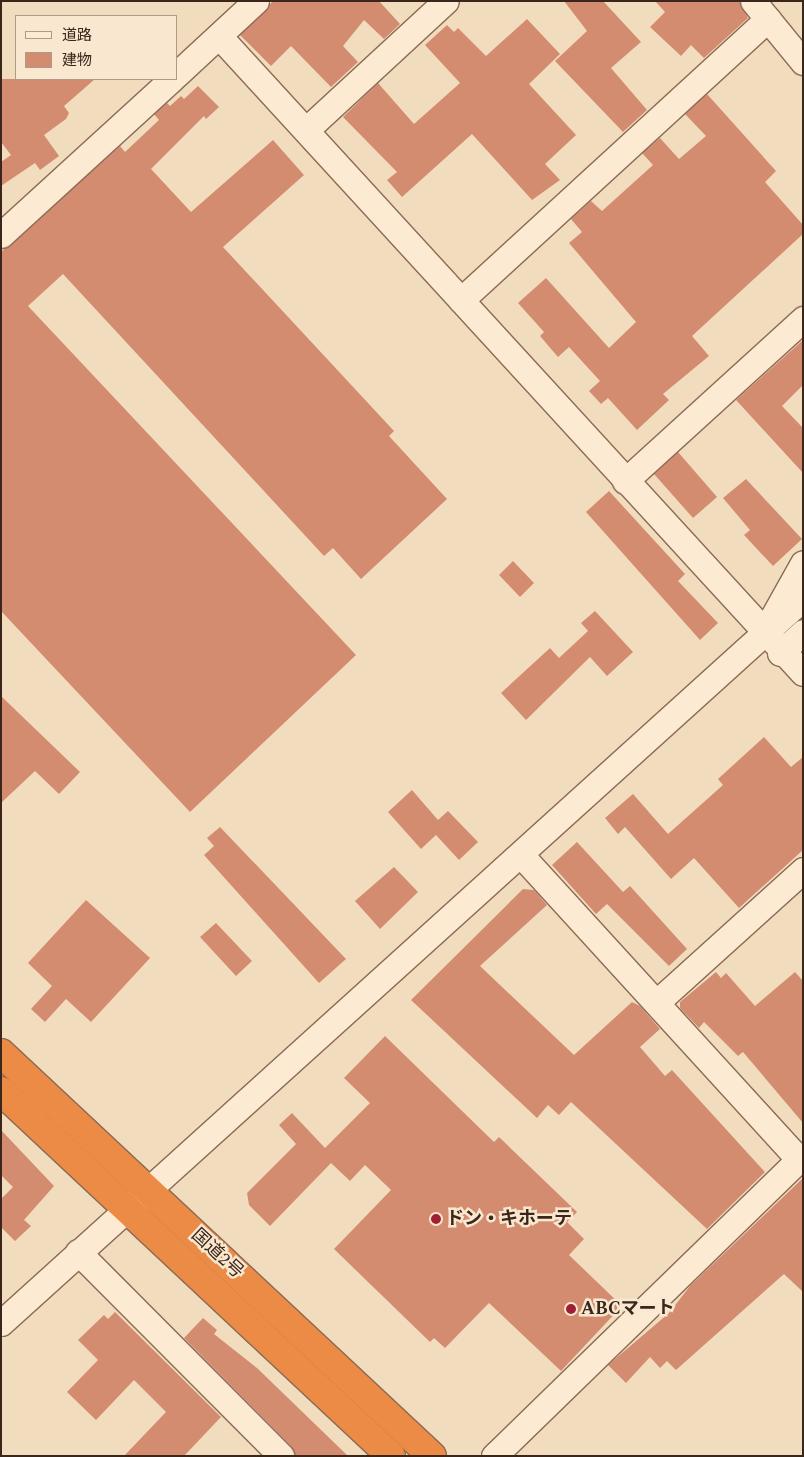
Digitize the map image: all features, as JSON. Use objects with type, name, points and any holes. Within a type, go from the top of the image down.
[{"type":"highway","name":"国道2号","points":[[1,1052],[432,1456]]},
{"type":"highway","name":"国道2号","points":[[1,1091],[391,1456]]},
{"type":"street","points":[[178,73],[256,1]]},
{"type":"street","points":[[306,130],[446,1]]},
{"type":"street","points":[[461,300],[761,10],[803,62]]},
{"type":"street","points":[[219,36],[780,653],[803,673]]},
{"type":"street","points":[[1,235],[171,80]]},
{"type":"street","points":[[625,481],[803,319]]},
{"type":"street","points":[[764,634],[803,563]]},
{"type":"street","points":[[1,1323],[78,1252],[127,1209],[150,1192],[803,598]]},
{"type":"street","points":[[780,653],[803,632]]},
{"type":"street","points":[[494,1456],[801,1157],[521,855]]},
{"type":"street","points":[[657,1002],[803,870]]},
{"type":"street","points":[[78,1252],[281,1456]]},
{"type":"building","points":[[273,1],[379,1],[400,24],[384,39],[364,20],[343,46],[358,62],[331,87],[291,46],[271,66],[240,35]]},
{"type":"building","points":[[564,1],[603,1],[641,42],[611,68],[647,110],[623,132],[555,61],[587,31]]},
{"type":"building","points":[[655,1],[739,1],[748,18],[704,58],[691,45],[681,56],[650,27],[665,12]]},
{"type":"building","points":[[527,19],[560,54],[529,84],[576,135],[545,164],[560,180],[532,200],[472,134],[402,197],[387,180],[397,172],[343,117],[378,83],[414,124],[460,83],[425,45],[447,25],[454,32],[458,28],[486,56]]},
{"type":"building","points":[[1,79],[94,80],[64,106],[69,113],[66,119],[44,135],[59,156],[40,170],[35,163],[1,186],[1,162],[11,155],[1,142]]},
{"type":"building","points":[[198,86],[219,107],[206,119],[204,116],[151,169],[191,212],[273,140],[304,175],[223,247],[394,431],[389,436],[447,499],[361,579],[333,548],[324,556],[63,274],[28,306],[356,655],[190,812],[1,611],[1,252],[120,146],[125,152],[159,120],[154,114],[167,103],[170,106],[181,96],[184,99]]},
{"type":"building","points":[[707,94],[776,171],[765,182],[803,225],[803,234],[692,336],[709,356],[663,394],[669,400],[637,430],[608,398],[601,404],[589,391],[600,381],[569,347],[558,357],[540,336],[544,332],[518,303],[546,278],[609,348],[636,322],[569,243],[582,232],[571,219],[591,201],[602,211],[653,165],[642,153],[660,138],[679,159],[706,136],[685,114]]},
{"type":"building","points":[[803,340],[803,385],[782,406],[803,428],[803,473],[736,400]]},
{"type":"building","points":[[678,452],[717,497],[693,518],[654,474]]},
{"type":"building","points":[[746,479],[802,539],[773,566],[744,535],[750,530],[723,498]]},
{"type":"building","points":[[609,491],[685,574],[678,581],[718,623],[700,640],[586,512]]},
{"type":"building","points":[[513,561],[534,583],[520,597],[499,575]]},
{"type":"building","points":[[595,611],[633,652],[607,676],[590,657],[526,720],[501,693],[550,648],[559,658],[588,631],[581,623]]},
{"type":"building","points":[[1,696],[80,772],[59,794],[35,771],[1,803]]},
{"type":"building","points":[[764,737],[791,767],[803,757],[803,850],[739,908],[694,858],[671,879],[625,827],[618,834],[605,818],[633,794],[668,834],[723,785],[718,779]]},
{"type":"building","points":[[412,790],[438,820],[448,811],[478,842],[459,860],[436,835],[421,849],[388,812]]},
{"type":"building","points":[[220,827],[346,959],[319,983],[204,855],[214,846],[207,838]]},
{"type":"building","points":[[577,842],[623,892],[630,886],[687,949],[669,966],[607,904],[596,914],[552,865]]},
{"type":"building","points":[[394,867],[418,892],[380,929],[355,901]]},
{"type":"building","points":[[523,889],[534,890],[547,905],[480,966],[574,1055],[632,1002],[640,1006],[660,1029],[640,1047],[665,1076],[672,1070],[765,1172],[707,1229],[571,1102],[559,1115],[548,1105],[537,1118],[411,1000]]},
{"type":"building","points":[[86,900],[150,958],[91,1022],[66,999],[45,1022],[31,1009],[52,986],[28,963]]},
{"type":"building","points":[[216,923],[252,961],[236,976],[200,937]]},
{"type":"building","points":[[716,972],[721,978],[726,973],[755,1006],[795,972],[803,981],[803,1123],[743,1052],[738,1056],[704,1022],[699,1028],[680,1008],[680,1002]]},
{"type":"building","points":[[385,1036],[494,1142],[499,1137],[577,1212],[567,1222],[584,1239],[569,1255],[622,1306],[561,1371],[489,1303],[445,1348],[434,1338],[430,1342],[334,1249],[391,1190],[365,1165],[350,1181],[331,1163],[270,1226],[249,1205],[247,1193],[296,1144],[279,1125],[292,1113],[325,1148],[370,1103],[344,1078]]},
{"type":"building","points":[[1,1130],[54,1186],[24,1220],[31,1226],[15,1241],[1,1227],[1,1199],[13,1187],[1,1175]]},
{"type":"building","points":[[803,1178],[803,1292],[784,1274],[676,1370],[667,1361],[660,1368],[650,1357],[626,1383],[608,1365],[669,1313],[690,1286]]},
{"type":"building","points":[[115,1312],[221,1417],[184,1456],[124,1456],[166,1412],[134,1380],[96,1420],[67,1392],[98,1360],[78,1340],[104,1315],[108,1319]]},
{"type":"building","points":[[203,1318],[217,1330],[214,1334],[257,1368],[348,1456],[295,1456],[291,1446],[184,1338]]},
{"type":"place","name":"ドン・キホーテ","points":[[436,1219]]},
{"type":"place","name":"ABCマート","points":[[571,1309]]}]
